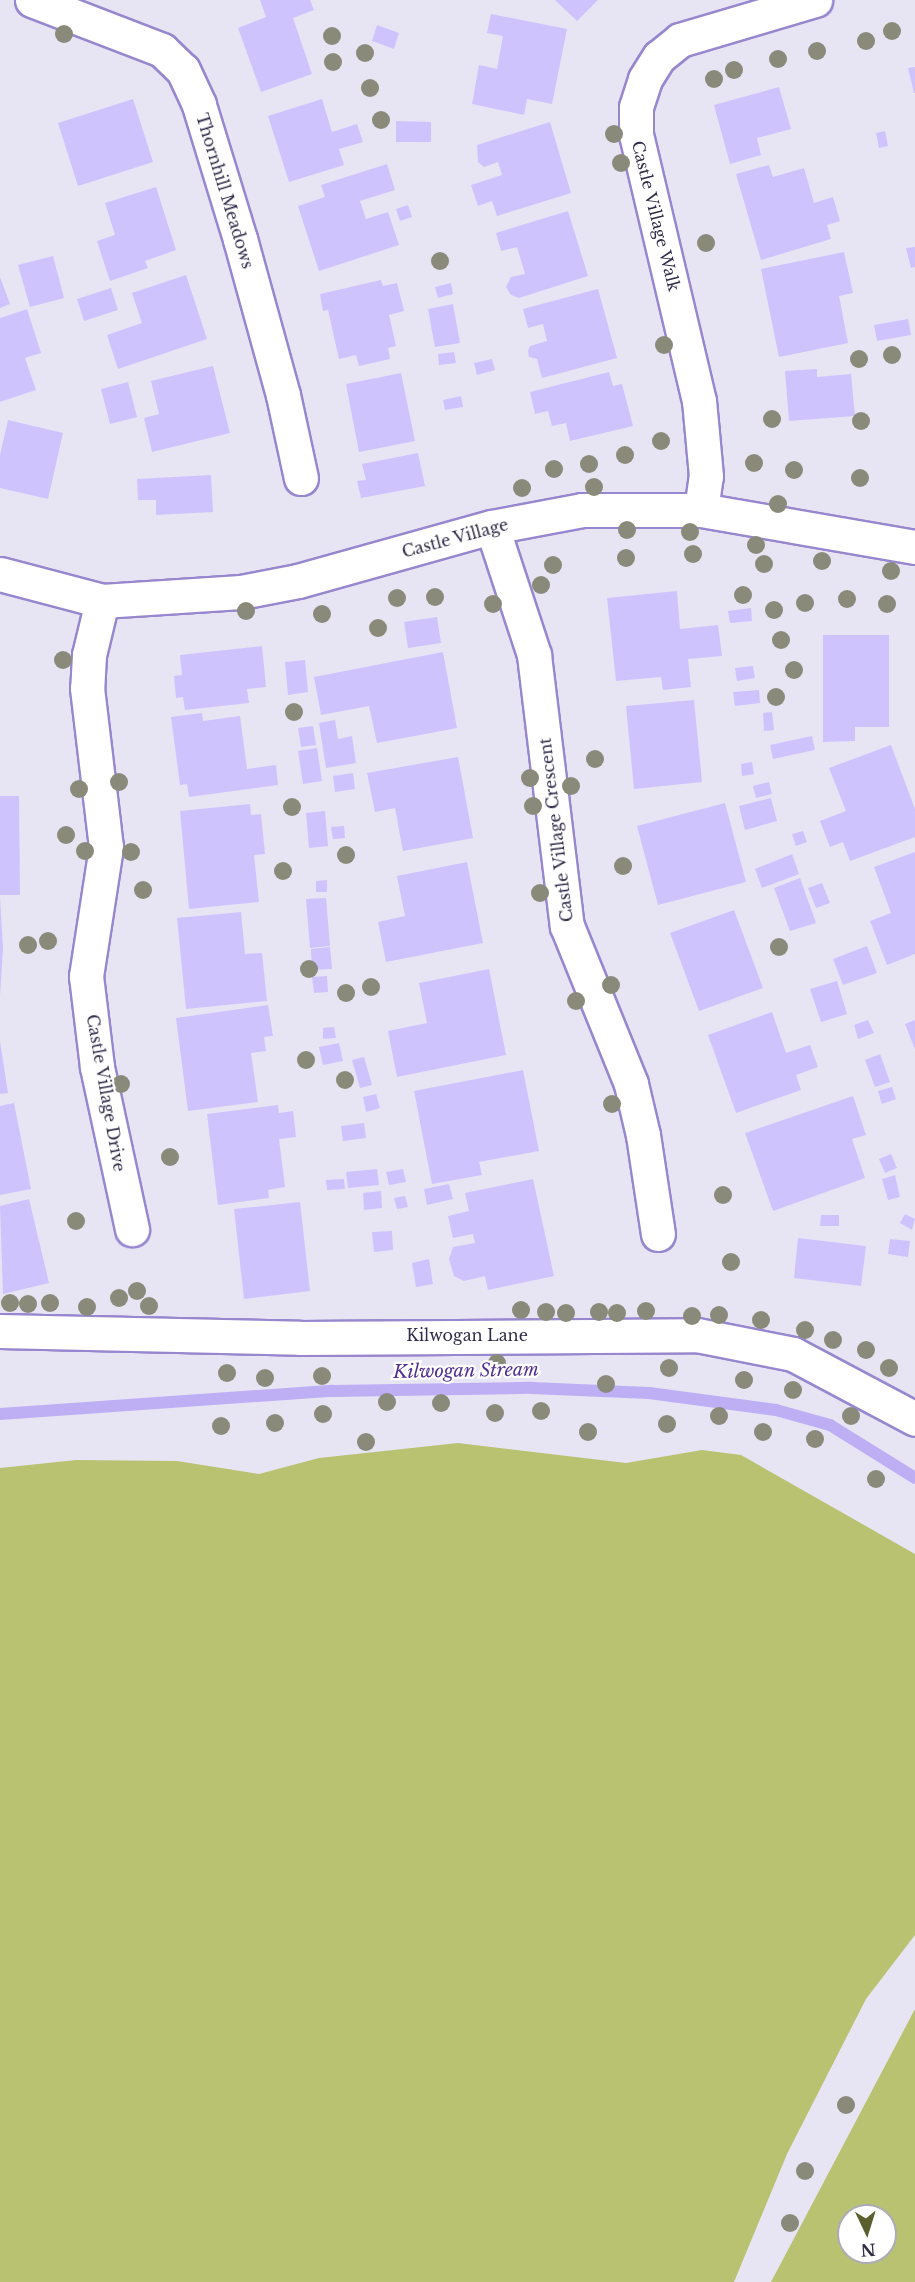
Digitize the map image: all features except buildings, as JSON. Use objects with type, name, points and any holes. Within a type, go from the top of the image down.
[{"type":"street","name":"Thornhill Meadows","points":[[32,0],[162,50],[183,70],[199,105],[240,239],[283,395],[301,478]]},
{"type":"street","name":"Castle Village Walk","points":[[702,510],[706,476],[699,401],[636,135],[636,107],[645,79],[659,57],[680,40],[815,0]]},
{"type":"street","name":"Castle Village","points":[[0,574],[102,601],[241,592],[298,581],[492,527],[582,510],[702,510],[915,547]]},
{"type":"street","name":"Castle Village Crescent","points":[[492,527],[534,655],[567,926],[631,1084],[644,1135],[658,1234]]},
{"type":"street","name":"Castle Village Drive","points":[[102,601],[89,655],[87,688],[106,847],[86,975],[97,1067],[132,1229]]},
{"type":"street","name":"Kilwogan Lane","points":[[0,1331],[300,1338],[697,1335],[794,1354],[915,1419]]},
{"type":"green space","points":[[458,1443],[626,1463],[702,1450],[741,1455],[915,1554],[915,1935],[866,1999],[787,2154],[734,2282],[0,2282],[0,1468],[76,1460],[177,1461],[259,1474],[319,1458]]},
{"type":"green space","points":[[915,2009],[915,2282],[771,2282]]},
{"type":"waterway","name":"Kilwogan Stream","points":[[0,1414],[332,1391],[532,1388],[649,1393],[776,1410],[830,1425],[915,1478]]}]
